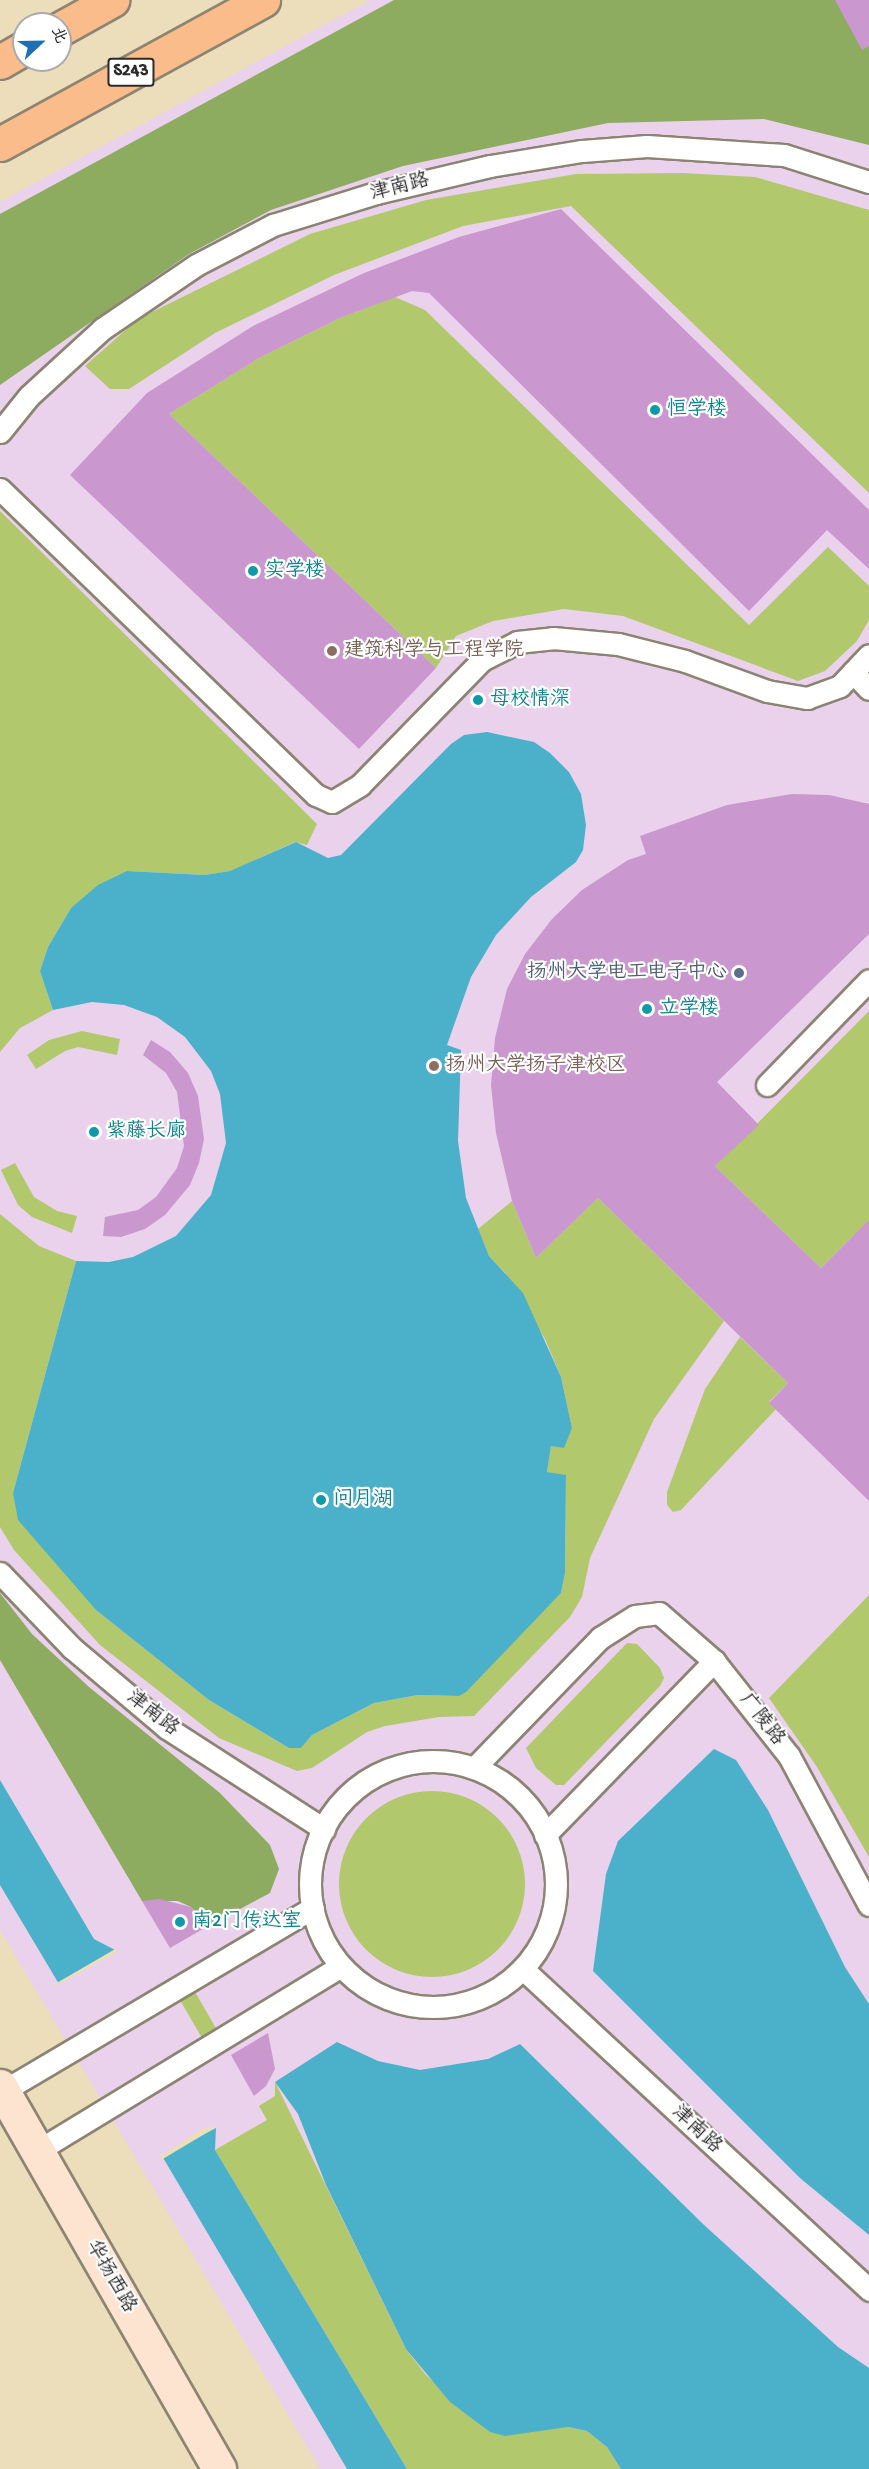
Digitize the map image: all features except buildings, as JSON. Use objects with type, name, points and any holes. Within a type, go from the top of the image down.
[{"type":"main road","points":[[72,22],[112,0]]},
{"type":"main road","name":"S243","points":[[0,144],[263,0]]},
{"type":"main road","name":"华扬西路","points":[[2,2088],[219,2469]]},
{"type":"lane","name":"津南路","points":[[0,432],[29,396],[102,329],[196,265],[273,225],[376,193],[490,166],[582,151],[647,146],[784,154],[869,182]]},
{"type":"lane","points":[[0,489],[323,800],[339,800],[347,795],[482,660],[517,642],[553,638],[618,644],[685,661],[767,692],[807,698],[840,686],[869,655]]},
{"type":"lane","points":[[853,672],[869,689]]},
{"type":"lane","points":[[767,1085],[869,980]]},
{"type":"lane","name":"津南路","points":[[0,1573],[72,1648],[167,1728],[324,1829]]},
{"type":"lane","name":"广陵路","points":[[475,1767],[600,1638],[635,1616],[651,1611],[673,1622],[714,1661],[789,1756],[869,1905]]},
{"type":"lane","points":[[545,1835],[714,1661]]},
{"type":"lane","points":[[436,1760],[475,1767],[511,1788],[538,1818],[554,1856],[557,1897],[546,1936],[524,1970],[492,1995],[452,2007],[411,2007],[372,1993],[340,1967],[318,1932],[309,1892],[313,1851],[331,1813],[359,1784],[396,1766],[436,1760]]},
{"type":"lane","points":[[2,2088],[313,1908]]},
{"type":"lane","points":[[38,2151],[340,1967]]},
{"type":"lane","name":"津南路","points":[[524,1970],[869,2290]]},
{"type":"shaded area","name":"扬州大学扬子津校区","points":[[370,0],[869,0],[869,2469],[320,2469],[0,1930],[0,202]]},
{"type":"green space","points":[[394,0],[869,0],[869,145],[764,119],[608,123],[403,166],[271,210],[189,254],[0,385],[0,214]]},
{"type":"green space","points":[[683,173],[755,177],[869,210],[869,493],[571,206],[463,226],[334,275],[215,333],[129,389],[110,389],[85,366],[138,319],[310,234],[426,200],[576,174]]},
{"type":"green space","points":[[395,297],[425,310],[749,625],[828,547],[869,586],[869,620],[857,641],[825,671],[798,681],[623,616],[564,609],[493,621],[456,636],[436,668],[169,414],[261,357],[340,318]]},
{"type":"green space","points":[[0,511],[317,824],[307,845],[295,842],[231,871],[205,875],[127,871],[71,908],[48,947],[40,971],[53,1010],[20,1028],[0,1052]]},
{"type":"green space","points":[[869,1011],[869,1248],[854,1235],[821,1268],[715,1166]]},
{"type":"green space","points":[[82,1031],[120,1039],[117,1055],[78,1047],[65,1051],[36,1069],[27,1055],[49,1040]]},
{"type":"green space","points":[[15,1163],[34,1197],[57,1211],[77,1216],[72,1233],[32,1217],[18,1205],[1,1170]]},
{"type":"green space","points":[[598,1198],[724,1321],[654,1419],[590,1558],[582,1597],[570,1617],[474,1716],[439,1717],[385,1726],[367,1732],[312,1768],[297,1771],[219,1738],[100,1645],[14,1550],[0,1527],[0,1214],[39,1246],[76,1261],[13,1493],[96,1610],[209,1700],[289,1748],[301,1748],[312,1735],[374,1703],[418,1695],[459,1696],[561,1593],[565,1573],[566,1476],[547,1472],[551,1445],[572,1428],[561,1377],[545,1339],[505,1273],[489,1256],[478,1229],[512,1201],[536,1258]]},
{"type":"green space","points":[[740,1337],[788,1383],[769,1402],[776,1409],[681,1510],[673,1512],[667,1505],[667,1492],[705,1389]]},
{"type":"green space","points":[[0,1593],[32,1634],[89,1687],[220,1793],[270,1845],[279,1869],[270,1893],[208,1926],[191,1907],[178,1901],[142,1901],[0,1660]]},
{"type":"green space","points":[[869,1595],[869,1857],[817,1767],[769,1698]]},
{"type":"green space","points":[[627,1643],[637,1644],[660,1668],[664,1678],[660,1686],[564,1785],[556,1785],[536,1768],[526,1748]]},
{"type":"green space","points":[[432,1791],[468,1798],[498,1818],[518,1848],[525,1884],[518,1920],[498,1950],[468,1970],[432,1977],[396,1970],[366,1950],[346,1920],[339,1884],[346,1848],[366,1818],[396,1798]]},
{"type":"green space","points":[[191,1985],[219,2033],[204,2042],[176,1994]]},
{"type":"green space","points":[[275,2082],[406,2349],[426,2375],[490,2432],[568,2427],[587,2431],[607,2447],[621,2469],[407,2469],[215,2150],[267,2120],[259,2106],[275,2096]]},
{"type":"water","points":[[487,732],[534,742],[550,753],[569,772],[581,794],[586,825],[583,850],[576,862],[531,897],[496,935],[471,977],[447,1045],[461,1050],[458,1141],[466,1198],[489,1256],[523,1293],[561,1377],[572,1428],[564,1448],[551,1446],[547,1472],[566,1475],[565,1573],[561,1593],[466,1692],[459,1696],[418,1695],[374,1703],[312,1735],[301,1748],[289,1748],[209,1700],[96,1610],[18,1520],[13,1493],[76,1261],[109,1262],[133,1257],[176,1236],[211,1195],[226,1143],[220,1094],[211,1071],[185,1037],[157,1017],[124,1005],[92,1002],[53,1010],[40,971],[48,947],[71,908],[98,885],[127,871],[205,875],[230,871],[296,842],[328,858],[341,855],[451,744],[464,735]]},
{"type":"water","points":[[714,1749],[736,1760],[768,1810],[845,1967],[869,2004],[869,2235],[800,2178],[593,1971],[606,1874],[618,1841]]},
{"type":"water","points":[[0,1780],[94,1939],[115,1950],[59,1984],[0,1885]]},
{"type":"water","points":[[337,2042],[378,2061],[420,2070],[488,2059],[520,2044],[703,2224],[838,2347],[869,2368],[869,2469],[621,2469],[607,2447],[587,2431],[568,2427],[505,2436],[490,2432],[450,2402],[406,2349],[326,2185],[298,2114],[275,2082]]},
{"type":"water","points":[[216,2128],[215,2150],[407,2469],[347,2469],[162,2156]]},
{"type":"pier","points":[[117,1948],[116,1953],[56,1986],[55,1984]]},
{"type":"pier","points":[[218,2126],[161,2160],[159,2157],[204,2128]]},
{"type":"place","name":"恒学楼","points":[[655,410]]},
{"type":"place","name":"实学楼","points":[[253,571]]},
{"type":"place","name":"建筑科学与工程学院","points":[[332,651]]},
{"type":"place","name":"母校情深","points":[[478,700]]},
{"type":"place","name":"扬州大学电工电子中心","points":[[739,973]]},
{"type":"place","name":"立学楼","points":[[647,1009]]},
{"type":"place","name":"扬州大学扬子津校区","points":[[434,1066]]},
{"type":"place","name":"紫藤长廊","points":[[94,1132]]},
{"type":"place","name":"问月湖","points":[[321,1500]]},
{"type":"place","name":"南2门传达室","points":[[180,1922]]}]
